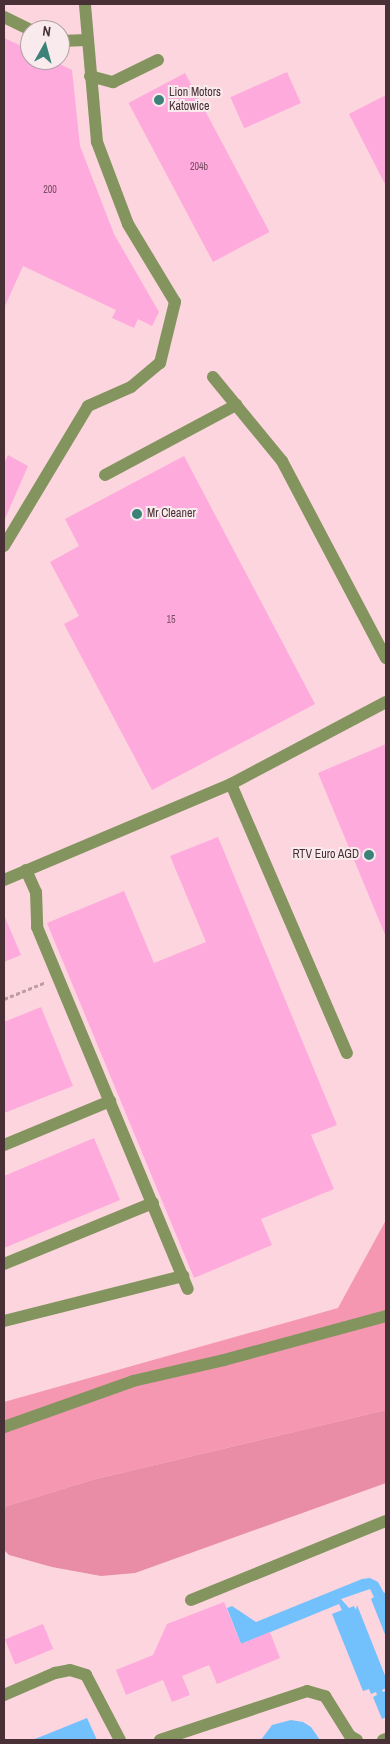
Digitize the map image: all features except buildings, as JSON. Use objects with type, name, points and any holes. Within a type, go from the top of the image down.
[{"type":"street","points":[[4,546],[88,406],[131,387],[160,363],[175,302],[128,224],[97,142],[85,4]]},
{"type":"street","points":[[4,17],[20,25]]},
{"type":"street","points":[[70,41],[88,40]]},
{"type":"street","points":[[90,76],[113,82],[158,60]]},
{"type":"street","points":[[213,377],[282,460],[386,658]]},
{"type":"street","points":[[105,475],[236,405]]},
{"type":"street","points":[[4,880],[231,784],[386,702]]},
{"type":"street","points":[[231,784],[347,1053]]},
{"type":"street","points":[[26,870],[36,892],[37,927],[188,1289]]},
{"type":"street","points":[[4,1145],[110,1101]]},
{"type":"street","points":[[4,1264],[152,1203]]},
{"type":"street","points":[[4,1321],[183,1276]]},
{"type":"street","points":[[4,1427],[133,1381],[224,1360],[386,1316]]},
{"type":"street","points":[[191,1600],[386,1521]]},
{"type":"street","points":[[4,1695],[55,1673],[70,1670],[86,1675],[120,1740]]},
{"type":"street","points":[[160,1740],[307,1691],[325,1696],[350,1736],[357,1740]]},
{"type":"path","points":[[4,999],[58,978]]},
{"type":"shaded area","points":[[386,1220],[386,1410],[92,1480],[4,1507],[4,1402],[338,1308]]},
{"type":"shaded area","points":[[386,1410],[386,1483],[135,1573],[101,1576],[52,1567],[9,1555],[4,1550],[4,1507],[92,1480]]},
{"type":"water","points":[[370,1578],[378,1582],[384,1593],[386,1592],[386,1637],[371,1599],[374,1597],[370,1589],[341,1599],[349,1608],[354,1606],[356,1610],[357,1605],[386,1678],[386,1688],[382,1690],[383,1692],[386,1691],[386,1717],[382,1719],[373,1697],[377,1695],[376,1692],[371,1694],[369,1689],[363,1691],[332,1614],[342,1610],[339,1604],[241,1644],[227,1608],[232,1606],[256,1622],[362,1579]]},
{"type":"water","points":[[87,1718],[97,1740],[32,1740],[45,1735]]},
{"type":"water","points":[[291,1720],[303,1722],[311,1727],[320,1740],[261,1740],[272,1725]]},
{"type":"place","name":"Lion Motors Katowice","points":[[159,100]]},
{"type":"place","name":"Mr Cleaner","points":[[137,514]]},
{"type":"place","name":"RTV Euro AGD","points":[[369,855]]}]
